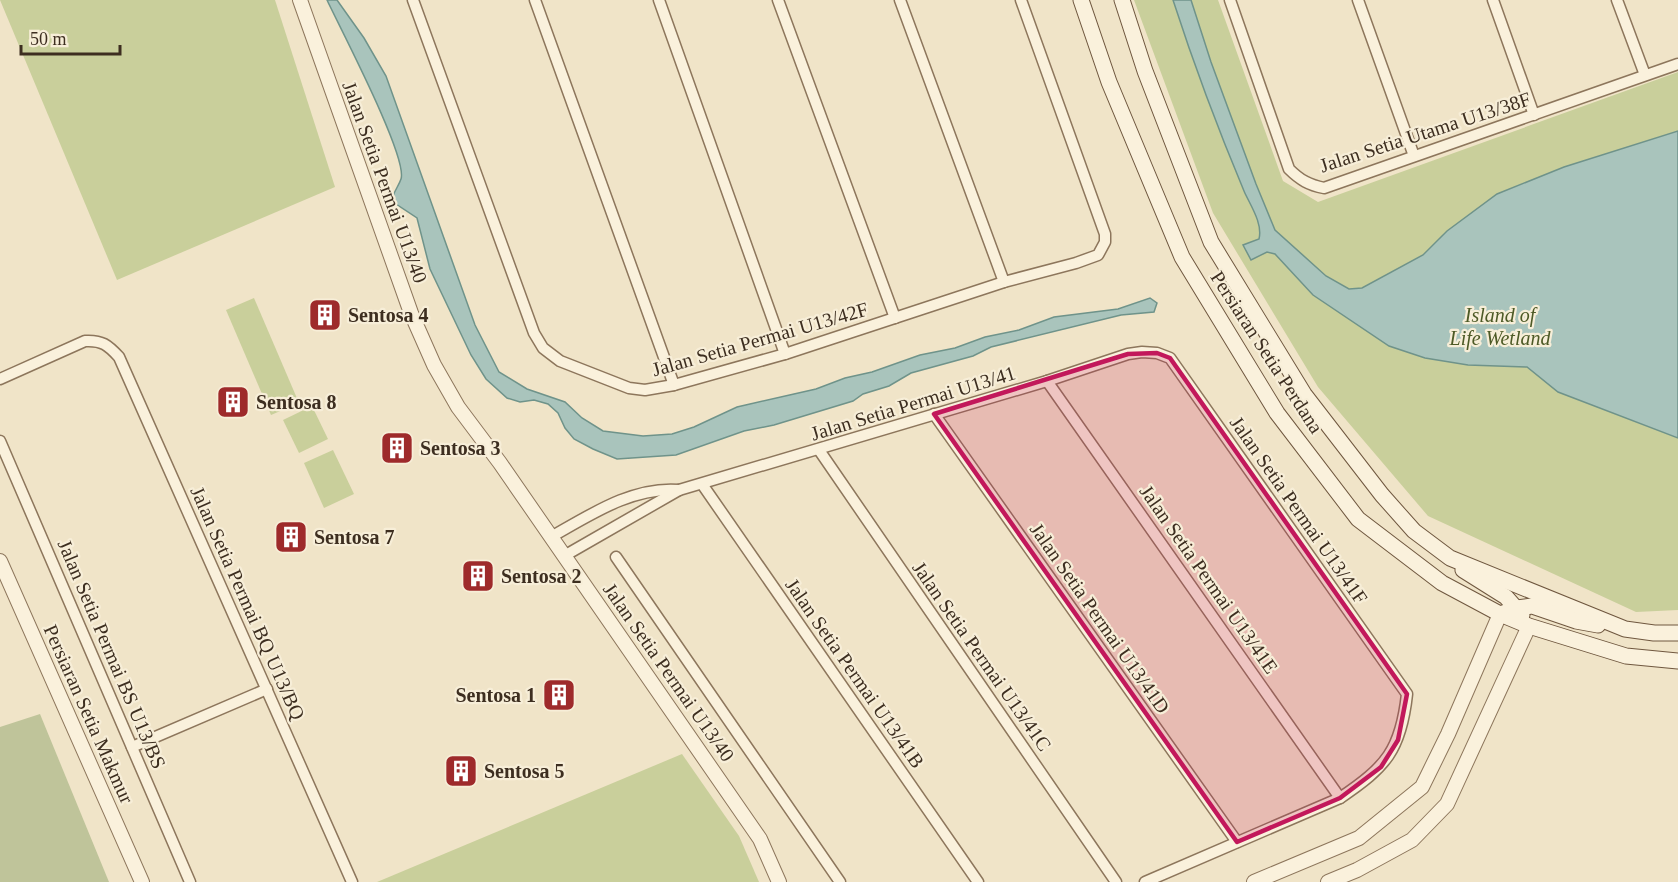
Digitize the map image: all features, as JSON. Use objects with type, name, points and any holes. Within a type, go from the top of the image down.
[{"type":"main road","name":"Persiaran Setia Perdana","points":[[1081,0],[1109,82],[1182,257],[1276,412],[1358,519],[1442,583],[1500,614],[1529,626],[1626,656],[1678,661]]},
{"type":"main road","name":"Persiaran Setia Perdana","points":[[1122,0],[1145,72],[1211,242],[1304,394],[1382,495],[1414,531],[1450,558],[1625,629],[1654,633],[1678,633]]},
{"type":"main road","points":[[1450,558],[1471,576],[1506,597],[1529,626]]},
{"type":"main road","points":[[1500,614],[1516,608],[1532,606],[1576,621],[1625,629]]},
{"type":"street","name":"Jalan Setia Permai U13/40","points":[[300,0],[411,314],[434,365],[458,407],[760,839],[779,882]]},
{"type":"street","name":"Jalan Setia Permai U13/42F","points":[[412,0],[534,333],[543,348],[560,361],[629,388],[645,390],[674,385],[785,354],[1004,282],[1091,258],[1102,249],[1105,234],[1021,0]]},
{"type":"street","points":[[535,0],[674,385]]},
{"type":"street","points":[[659,0],[785,354]]},
{"type":"street","points":[[778,0],[895,318]]},
{"type":"street","points":[[900,0],[1004,282]]},
{"type":"street","name":"Jalan Setia Utama U13/38F","points":[[1230,0],[1289,169],[1309,185],[1323,188],[1678,64]]},
{"type":"street","points":[[1358,0],[1414,156]]},
{"type":"street","points":[[1493,0],[1534,115]]},
{"type":"street","points":[[1617,0],[1645,75]]},
{"type":"street","name":"Jalan Setia Permai BQ U13/BQ","points":[[0,379],[86,341],[106,342],[119,357],[352,882]]},
{"type":"street","name":"Jalan Setia Permai U13/41","points":[[564,556],[679,490],[1047,381],[1128,354],[1157,353]]},
{"type":"street","name":"Jalan Setia Permai U13/41F","points":[[1157,353],[1170,358],[1407,694],[1405,716],[1398,740],[1381,767],[1340,798]]},
{"type":"street","name":"Jalan Setia Permai U13/41E","points":[[1047,381],[1340,798]]},
{"type":"street","name":"Jalan Setia Permai U13/41D","points":[[934,414],[1237,842]]},
{"type":"street","name":"Jalan Setia Permai BS U13/BS","points":[[0,441],[190,882]]},
{"type":"street","name":"Jalan Setia Permai U13/41C","points":[[819,450],[1116,882]]},
{"type":"street","name":"Jalan Setia Permai U13/41B","points":[[702,484],[978,882]]},
{"type":"street","name":"Jalan Setia Permai U13/41","points":[[551,537],[611,503],[663,489],[679,490]]},
{"type":"street","points":[[616,558],[840,882]]},
{"type":"street","name":"Persiaran Setia Makmur","points":[[0,561],[142,882]]},
{"type":"street","points":[[1254,882],[1359,838],[1422,787],[1448,734],[1500,614]]},
{"type":"street","points":[[1328,882],[1357,870],[1412,840],[1447,804],[1529,626]]},
{"type":"street","points":[[132,747],[267,689]]},
{"type":"street","points":[[1145,882],[1340,798]]},
{"type":"highlighted area","points":[[1157,353],[1170,358],[1407,694],[1398,740],[1381,767],[1340,798],[1237,842],[934,414],[1128,354]]},
{"type":"green space","points":[[0,0],[275,0],[335,187],[117,280]]},
{"type":"green space","name":"Island of Life Wetland","points":[[1134,0],[1218,0],[1283,181],[1318,202],[1678,72],[1678,610],[1636,612],[1428,516],[1318,387],[1213,213]]},
{"type":"green space","points":[[254,298],[299,403],[271,415],[226,310]]},
{"type":"green space","points":[[312,406],[328,439],[299,453],[283,420]]},
{"type":"green space","points":[[333,450],[354,494],[324,508],[304,463]]},
{"type":"green space","points":[[40,714],[109,882],[0,882],[0,727]]},
{"type":"green space","points":[[682,754],[739,836],[759,882],[377,882]]},
{"type":"water","points":[[327,0],[337,0],[364,38],[386,76],[475,325],[499,372],[527,389],[565,402],[582,418],[603,431],[643,436],[672,434],[694,427],[737,407],[816,389],[920,355],[1019,330],[1054,317],[1118,309],[1150,298],[1157,303],[1154,312],[1121,315],[991,347],[973,356],[911,373],[889,386],[863,394],[853,401],[774,425],[744,431],[676,455],[617,459],[574,439],[565,428],[558,413],[548,404],[534,400],[520,402],[507,398],[486,379],[471,355],[430,269],[417,218],[396,204],[393,196],[401,179],[394,146],[372,92]]},
{"type":"water","points":[[1173,0],[1191,0],[1211,62],[1275,230],[1326,276],[1349,289],[1362,288],[1423,255],[1447,231],[1497,194],[1564,167],[1678,131],[1678,438],[1558,392],[1527,367],[1468,365],[1425,358],[1389,346],[1313,295],[1275,254],[1267,252],[1251,260],[1243,245],[1259,239],[1258,220],[1216,120]]},
{"type":"place","name":"Sentosa 4","points":[[325,315]]},
{"type":"place","name":"Sentosa 8","points":[[233,402]]},
{"type":"place","name":"Sentosa 3","points":[[397,448]]},
{"type":"place","name":"Sentosa 7","points":[[291,537]]},
{"type":"place","name":"Sentosa 2","points":[[478,576]]},
{"type":"place","name":"Sentosa 1","points":[[559,695]]},
{"type":"place","name":"Sentosa 5","points":[[461,771]]}]
